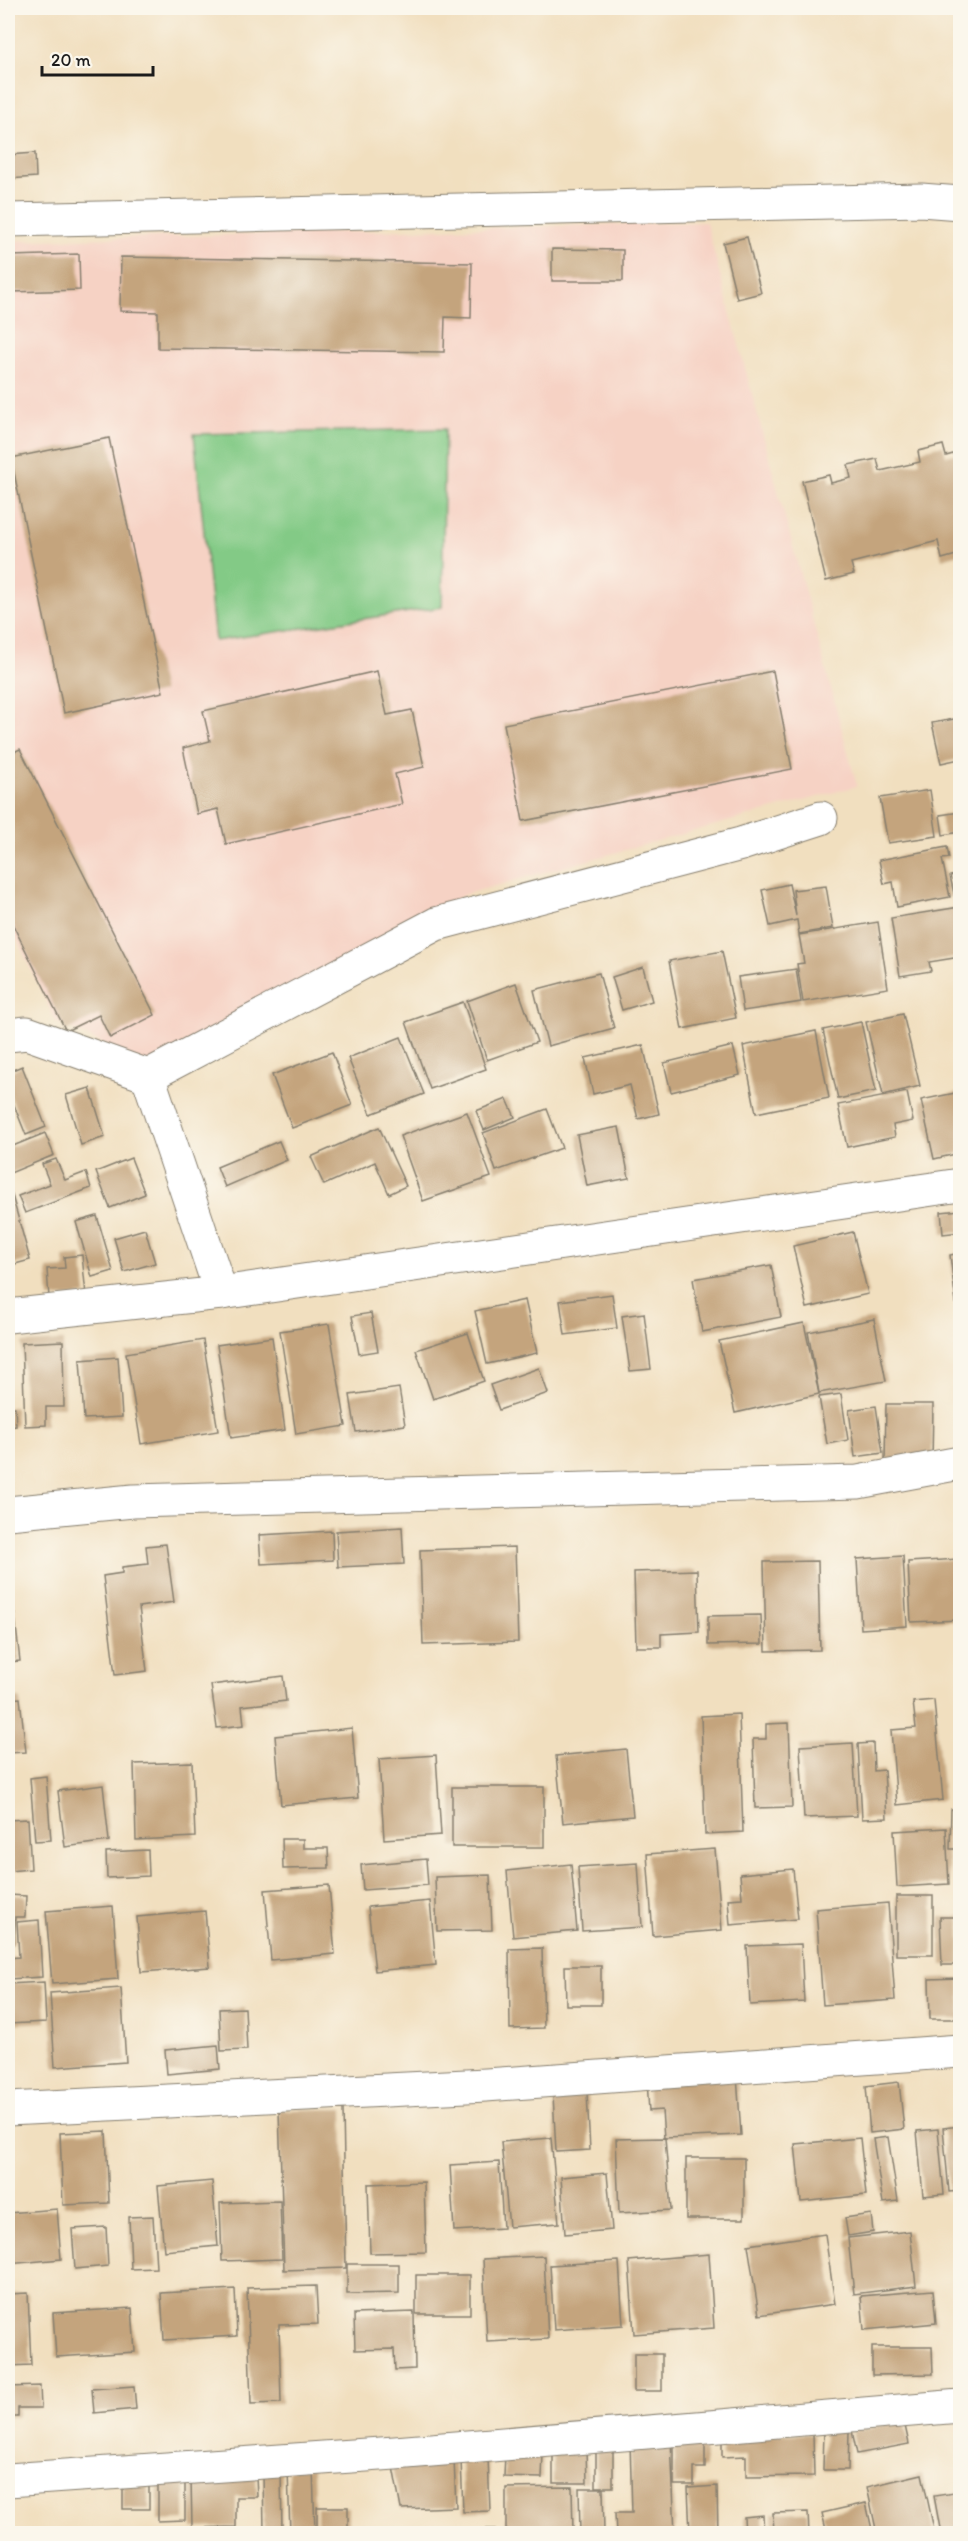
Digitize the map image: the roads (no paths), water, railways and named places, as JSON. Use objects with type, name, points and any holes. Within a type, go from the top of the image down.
[{"type":"street","points":[[8,220],[921,200],[960,203]]},
{"type":"street","points":[[8,1035],[27,1033],[148,1076],[435,924],[741,844],[821,819]]},
{"type":"street","points":[[148,1076],[221,1293]]},
{"type":"street","points":[[8,1316],[221,1293],[960,1185]]},
{"type":"street","points":[[8,1513],[133,1501],[858,1482],[960,1463]]},
{"type":"street","points":[[8,2109],[486,2085],[960,2051]]},
{"type":"street","points":[[8,2480],[395,2453],[960,2406]]}]
